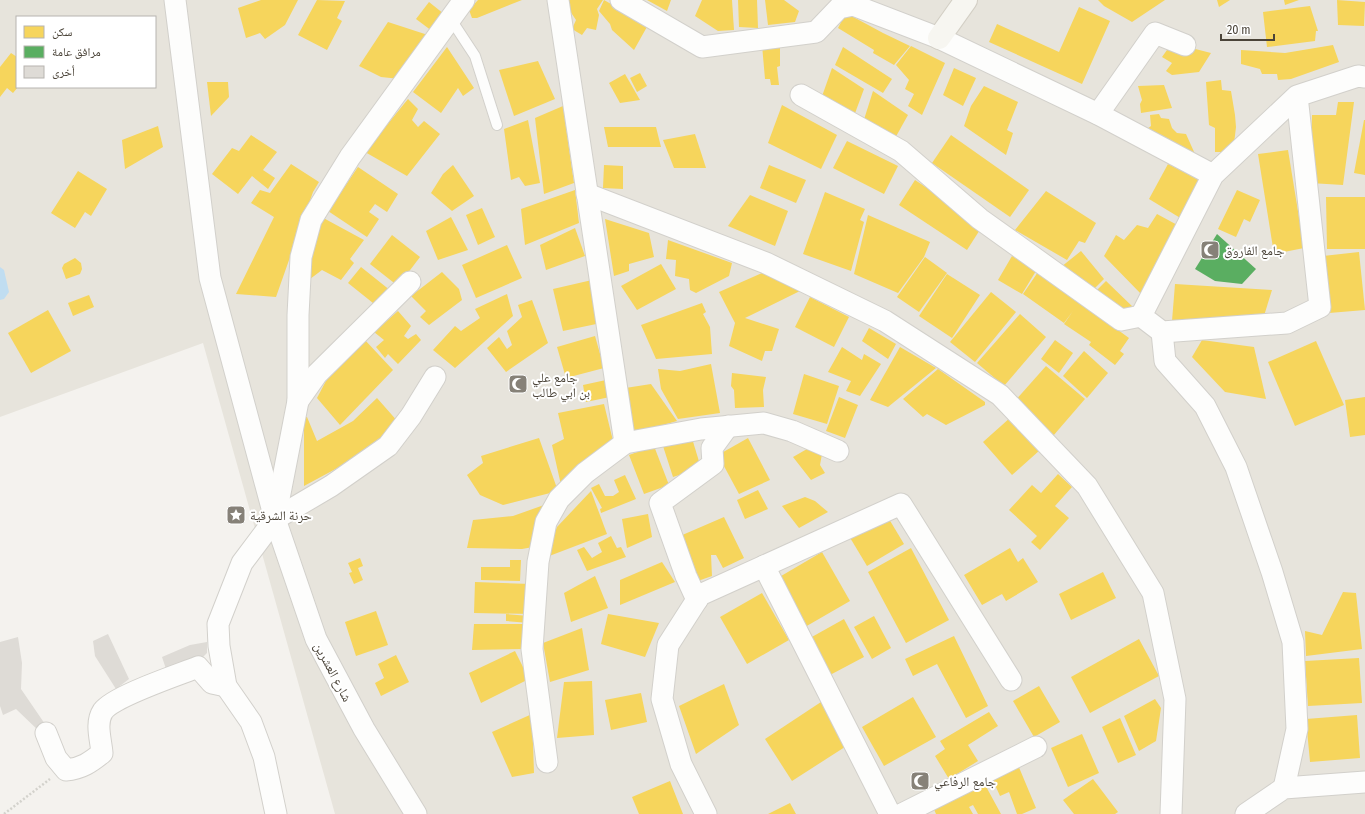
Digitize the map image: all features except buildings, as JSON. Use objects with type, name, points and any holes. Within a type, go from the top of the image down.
[{"type":"street","name":"شارع العشرين","points":[[174,0],[210,278],[275,519],[316,639],[364,729],[416,814]]},
{"type":"street","points":[[275,519],[298,401],[298,315],[301,257],[310,220],[350,157],[464,0]]},
{"type":"street","points":[[558,0],[625,443]]},
{"type":"street","points":[[621,0],[702,47],[816,32],[839,8],[853,5],[939,38],[1098,114],[1213,175]]},
{"type":"street","points":[[939,38],[966,0]]},
{"type":"street","points":[[1098,114],[1156,33],[1185,45]]},
{"type":"street","points":[[1141,316],[1213,175],[1297,96],[1358,76],[1365,77]]},
{"type":"street","points":[[801,95],[901,151],[980,219],[1121,320],[1141,316],[1162,332],[1287,323],[1320,307],[1297,96]]},
{"type":"street","points":[[587,194],[766,263],[885,321],[1000,395],[1087,486],[1153,593],[1175,699],[1171,814]]},
{"type":"street","points":[[298,401],[317,374],[410,282]]},
{"type":"street","points":[[1162,332],[1165,361],[1205,406],[1236,467],[1272,572],[1293,642],[1297,730],[1284,788]]},
{"type":"street","points":[[276,814],[264,757],[251,722],[226,686],[219,646],[218,624],[242,563],[275,519],[331,486],[388,446],[411,416],[435,377]]},
{"type":"street","points":[[547,762],[532,649],[538,562],[546,522],[559,499],[585,473],[625,443],[728,426],[764,423],[792,431],[838,451]]},
{"type":"street","points":[[697,600],[686,576],[660,502],[713,464],[712,448],[728,426]]},
{"type":"street","points":[[706,814],[681,764],[662,699],[668,645],[700,596],[901,504],[1011,680]]},
{"type":"street","points":[[764,566],[890,814]]},
{"type":"street","points":[[46,733],[56,758],[66,770],[74,769],[91,763],[102,753],[98,727],[103,711],[118,699],[198,667],[212,683],[226,686]]},
{"type":"street","points":[[902,814],[1036,747]]},
{"type":"street","points":[[1246,814],[1284,788],[1365,782]]},
{"type":"lane","points":[[450,18],[475,56],[497,125]]},
{"type":"path","points":[[4,814],[43,782],[66,770]]},
{"type":"shaded area","points":[[0,0],[1365,0],[1365,814],[335,814],[203,343],[0,417]]},
{"type":"water","points":[[0,267],[4,270],[9,292],[4,299],[0,300]]},
{"type":"place","name":"جامع الفاروق","points":[[1210,250]]},
{"type":"place","name":"جامع علي بن ابي طالب","points":[[518,384]]},
{"type":"place","name":"حرنة الشرقية","points":[[236,515]]},
{"type":"place","name":"جامع الرفاعي","points":[[920,781]]}]
